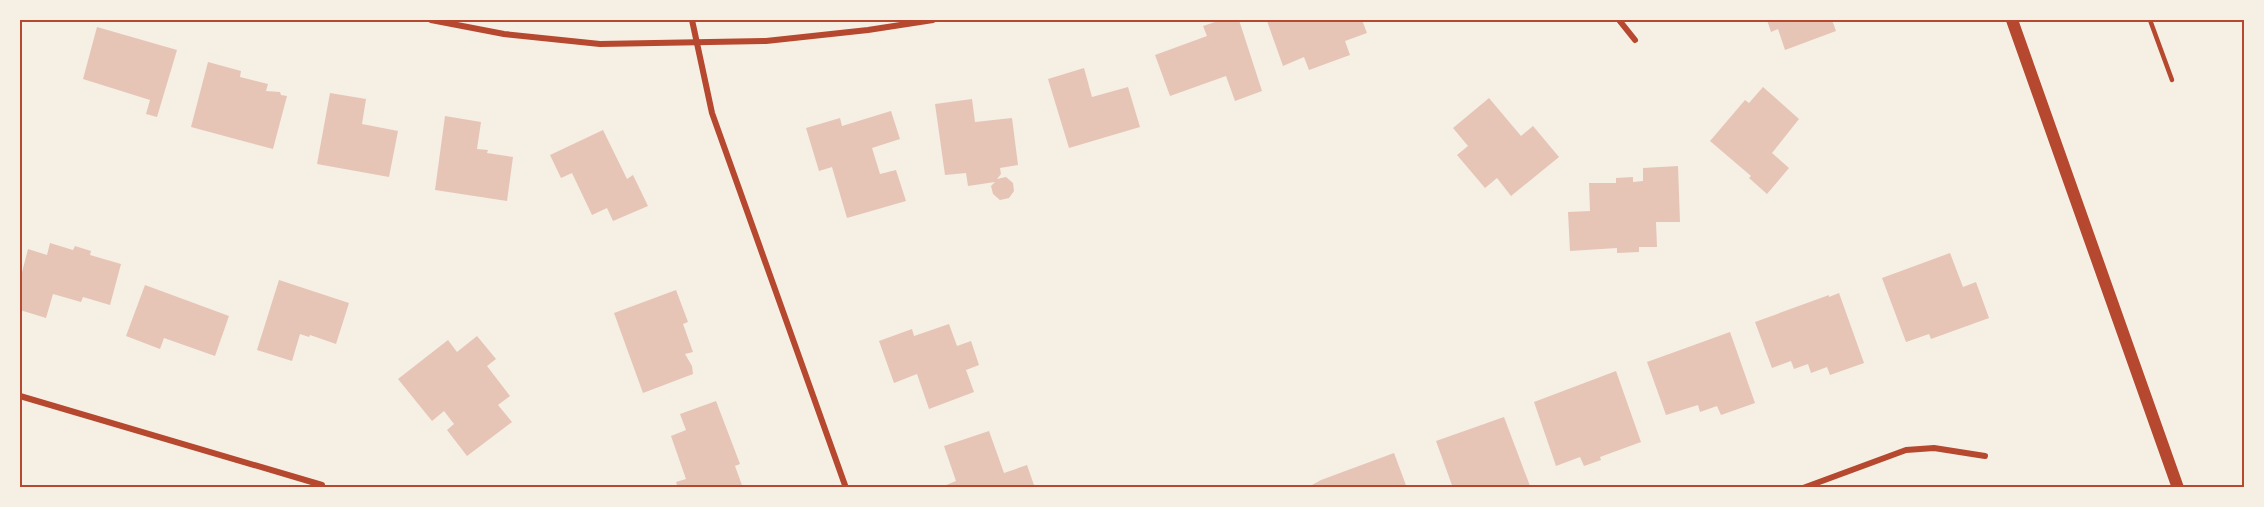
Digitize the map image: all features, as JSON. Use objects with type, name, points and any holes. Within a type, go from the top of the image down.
[{"type":"main road","points":[[2012,20],[2178,488]]},
{"type":"street","points":[[431,20],[504,34],[600,44],[766,41],[868,30],[933,20]]},
{"type":"street","points":[[692,20],[695,43],[712,113],[846,488]]},
{"type":"street","points":[[1619,20],[1635,40]]},
{"type":"street","points":[[20,396],[322,485]]},
{"type":"street","points":[[1803,488],[1906,450],[1934,448],[1985,456]]},
{"type":"lane","points":[[2150,20],[2172,80]]},
{"type":"building","points":[[1221,20],[1239,20],[1262,91],[1235,101],[1226,76],[1170,96],[1155,55],[1207,36],[1203,26]]},
{"type":"building","points":[[1362,20],[1367,33],[1345,41],[1350,55],[1309,70],[1304,57],[1283,66],[1267,21]]},
{"type":"building","points":[[1767,20],[1832,20],[1836,31],[1785,50],[1778,29],[1771,32]]},
{"type":"building","points":[[97,27],[177,50],[157,117],[146,114],[150,100],[83,79]]},
{"type":"building","points":[[208,62],[241,71],[240,77],[268,84],[266,91],[280,92],[281,95],[287,96],[273,149],[191,127]]},
{"type":"building","points":[[1084,68],[1092,97],[1128,87],[1140,127],[1069,148],[1048,79]]},
{"type":"building","points":[[1763,87],[1799,119],[1772,153],[1789,168],[1767,194],[1749,178],[1751,176],[1710,141],[1745,100],[1749,103]]},
{"type":"building","points":[[330,93],[366,99],[362,124],[398,131],[389,177],[317,164]]},
{"type":"building","points":[[1489,98],[1521,136],[1533,126],[1559,157],[1511,196],[1497,178],[1485,188],[1457,155],[1468,146],[1453,128]]},
{"type":"building","points":[[972,99],[975,122],[1012,118],[1018,165],[1000,168],[1001,174],[997,179],[1006,177],[1013,183],[1014,191],[1009,198],[1000,200],[993,194],[991,186],[995,182],[968,186],[966,173],[945,175],[935,104]]},
{"type":"building","points":[[891,111],[900,139],[872,148],[880,174],[896,170],[906,201],[847,218],[832,167],[819,171],[806,128],[840,118],[842,126]]},
{"type":"building","points":[[445,116],[481,122],[477,149],[513,157],[507,201],[435,190]]},
{"type":"building","points":[[603,130],[627,179],[633,175],[648,206],[613,221],[607,208],[592,215],[572,173],[561,178],[550,155]]},
{"type":"building","points":[[1678,166],[1680,222],[1656,222],[1657,247],[1639,247],[1639,252],[1617,253],[1617,248],[1570,251],[1568,212],[1590,211],[1589,183],[1616,183],[1616,178],[1633,177],[1633,182],[1643,181],[1643,168]]},
{"type":"building","points":[[50,243],[73,250],[75,246],[91,251],[90,255],[121,264],[110,305],[83,297],[81,302],[53,294],[46,318],[20,310],[20,280],[28,249],[47,255]]},
{"type":"building","points":[[1950,253],[1963,287],[1976,282],[1989,318],[1931,339],[1929,334],[1906,342],[1882,278]]},
{"type":"building","points":[[279,280],[349,303],[336,344],[300,334],[292,361],[257,350]]},
{"type":"building","points":[[145,285],[229,316],[215,356],[164,338],[160,349],[126,336]]},
{"type":"building","points":[[676,290],[688,322],[683,324],[693,352],[685,354],[692,366],[693,374],[643,393],[614,313]]},
{"type":"building","points":[[1839,293],[1864,363],[1830,375],[1827,367],[1811,373],[1808,364],[1794,369],[1791,361],[1772,368],[1755,322]]},
{"type":"building","points":[[949,324],[957,346],[971,341],[979,365],[966,370],[974,392],[929,409],[917,374],[894,383],[879,341],[912,329],[914,336]]},
{"type":"building","points":[[1730,332],[1755,403],[1721,415],[1717,406],[1700,412],[1698,405],[1666,415],[1647,362]]},
{"type":"building","points":[[477,336],[496,359],[487,366],[510,396],[498,405],[512,422],[467,456],[447,430],[454,424],[444,411],[432,421],[398,379],[448,340],[457,352]]},
{"type":"building","points":[[1616,371],[1641,442],[1600,457],[1601,460],[1584,466],[1580,457],[1556,466],[1534,402]]},
{"type":"building","points":[[716,401],[740,464],[735,466],[743,488],[678,488],[676,482],[686,479],[671,436],[686,430],[680,414]]},
{"type":"building","points":[[1504,417],[1530,486],[1453,488],[1436,441]]},
{"type":"building","points":[[989,431],[1004,473],[1027,465],[1035,488],[939,488],[956,481],[944,446]]},
{"type":"building","points":[[1394,453],[1407,488],[1313,488],[1312,485],[1321,480]]}]
